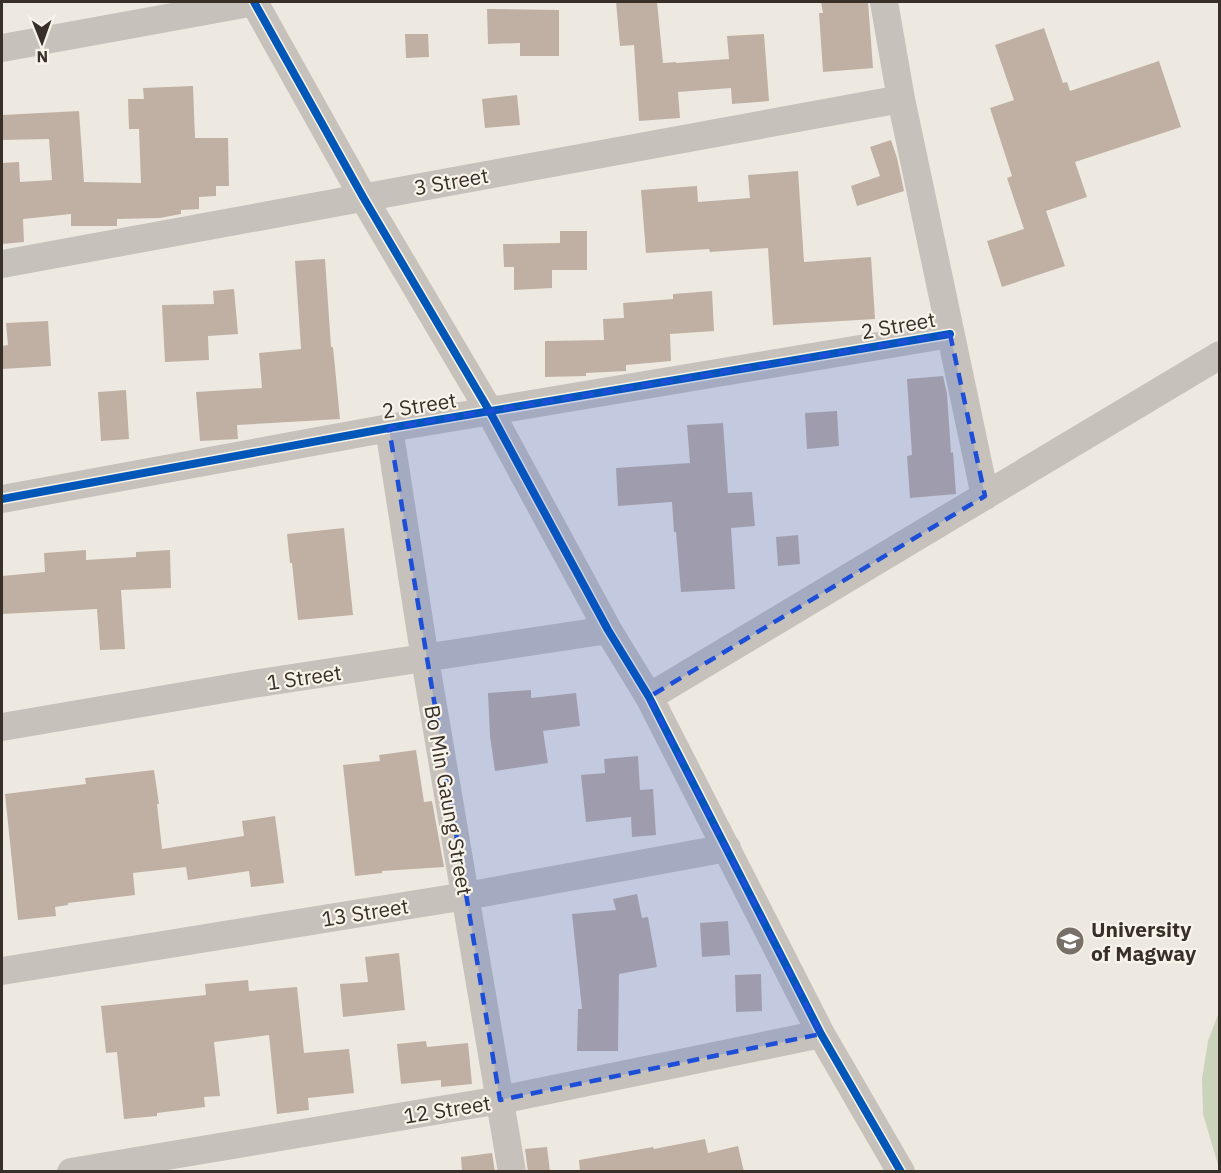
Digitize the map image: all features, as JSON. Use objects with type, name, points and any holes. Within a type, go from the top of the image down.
[{"type":"street","points":[[2,48],[254,2],[363,197],[490,412],[608,630],[650,697],[821,1034],[901,1172]]},
{"type":"street","points":[[884,2],[901,99],[985,496]]},
{"type":"street","name":"3 Street","points":[[2,264],[901,99]]},
{"type":"street","name":"2 Street","points":[[2,499],[389,428],[950,334]]},
{"type":"street","points":[[650,697],[1220,355]]},
{"type":"street","name":"Bo Min Gaung Street","points":[[389,428],[425,659],[512,1172]]},
{"type":"street","name":"1 Street","points":[[2,727],[242,686],[608,630]]},
{"type":"street","name":"13 Street","points":[[2,970],[466,896],[727,848]]},
{"type":"street","name":"12 Street","points":[[71,1172],[500,1100],[821,1034]]},
{"type":"highlighted area","points":[[950,334],[985,496],[649,697],[821,1034],[500,1100],[389,428]]},
{"type":"green space","points":[[1219,1012],[1219,1168],[1203,1114],[1202,1079],[1208,1041]]},
{"type":"building","points":[[616,2],[657,2],[663,63],[729,59],[727,36],[764,34],[769,101],[732,104],[731,88],[678,92],[680,118],[639,121],[634,45],[620,46]]},
{"type":"building","points":[[821,2],[868,2],[873,68],[823,72],[819,13],[823,13]]},
{"type":"building","points":[[487,9],[559,10],[559,56],[520,56],[520,43],[488,44]]},
{"type":"building","points":[[1044,28],[1063,83],[1067,82],[1070,91],[1159,61],[1181,127],[1075,162],[1087,197],[1046,211],[1065,266],[1002,287],[987,241],[1024,229],[1007,178],[1012,176],[990,108],[1014,100],[995,45]]},
{"type":"building","points":[[405,34],[428,34],[429,57],[406,58]]},
{"type":"building","points":[[193,86],[195,138],[228,138],[229,186],[216,186],[216,196],[199,197],[199,209],[181,210],[181,214],[160,218],[117,219],[117,226],[71,226],[71,214],[23,219],[24,242],[2,244],[2,163],[19,162],[20,182],[52,180],[49,139],[2,140],[2,115],[79,111],[84,182],[141,183],[139,129],[129,129],[128,99],[144,99],[143,88]]},
{"type":"building","points":[[517,95],[520,125],[485,128],[482,99]]},
{"type":"building","points":[[891,140],[904,191],[857,206],[851,186],[880,176],[870,147]]},
{"type":"building","points":[[798,171],[804,262],[871,257],[875,319],[773,325],[768,248],[646,253],[641,190],[697,186],[698,202],[750,198],[748,175]]},
{"type":"building","points":[[560,231],[587,231],[587,270],[552,270],[552,288],[514,290],[514,267],[504,267],[503,244],[560,243]]},
{"type":"building","points":[[325,259],[331,347],[333,347],[340,419],[237,425],[238,439],[200,441],[196,392],[262,388],[259,353],[301,349],[295,261]]},
{"type":"building","points":[[234,289],[238,334],[208,336],[209,360],[165,362],[162,305],[214,304],[213,291]]},
{"type":"building","points":[[712,291],[714,331],[670,334],[671,361],[626,365],[626,371],[586,373],[586,376],[545,377],[545,341],[604,340],[603,319],[624,318],[623,303],[673,299],[673,294]]},
{"type":"building","points":[[48,321],[51,366],[2,369],[2,346],[8,345],[6,323]]},
{"type":"building","points":[[943,376],[947,394],[956,494],[910,498],[907,456],[912,455],[907,379]]},
{"type":"building","points":[[126,390],[129,439],[101,441],[98,392]]},
{"type":"building","points":[[837,411],[839,446],[807,449],[805,413]]},
{"type":"building","points":[[723,423],[728,493],[752,492],[755,526],[731,528],[735,589],[681,592],[672,502],[618,506],[616,468],[690,463],[687,425]]},
{"type":"building","points":[[344,528],[353,615],[298,620],[287,534]]},
{"type":"building","points":[[798,535],[800,564],[778,566],[776,537]]},
{"type":"building","points":[[86,550],[86,560],[136,557],[136,552],[170,550],[171,588],[121,590],[125,649],[100,650],[97,609],[2,614],[2,576],[45,572],[44,553]]},
{"type":"building","points":[[531,690],[531,698],[576,693],[580,726],[543,731],[548,763],[495,771],[490,736],[488,693]]},
{"type":"building","points":[[416,750],[424,802],[432,801],[444,867],[382,871],[382,873],[355,876],[343,765],[380,761],[379,755]]},
{"type":"building","points":[[638,756],[640,790],[653,789],[656,835],[632,837],[631,817],[586,822],[581,775],[605,773],[604,759]]},
{"type":"building","points":[[154,770],[162,849],[244,836],[242,821],[275,816],[284,883],[251,887],[249,871],[188,880],[186,867],[133,873],[135,895],[68,903],[68,905],[55,907],[56,916],[18,920],[5,794],[86,784],[85,778]]},
{"type":"building","points":[[637,894],[642,918],[648,917],[657,967],[619,974],[618,1051],[577,1051],[578,1009],[582,1009],[572,914],[616,910],[613,899]]},
{"type":"building","points":[[728,921],[730,955],[702,957],[700,923]]},
{"type":"building","points":[[399,953],[405,1010],[343,1017],[340,984],[368,982],[365,957]]},
{"type":"building","points":[[761,974],[762,1011],[736,1012],[735,975]]},
{"type":"building","points":[[248,980],[249,991],[297,987],[304,1053],[349,1049],[354,1093],[308,1098],[309,1110],[277,1114],[269,1035],[214,1042],[220,1096],[204,1097],[205,1107],[157,1113],[157,1116],[124,1119],[117,1052],[106,1053],[101,1006],[206,995],[205,984]]},
{"type":"building","points":[[426,1041],[427,1047],[468,1043],[472,1084],[441,1087],[441,1080],[401,1084],[397,1044]]},
{"type":"building","points":[[705,1139],[708,1153],[738,1146],[744,1172],[580,1172],[579,1160]]},
{"type":"building","points":[[547,1147],[550,1172],[528,1172],[525,1149]]},
{"type":"building","points":[[492,1153],[495,1172],[462,1172],[461,1157]]},
{"type":"cycle path","points":[[254,2],[363,197],[490,412],[608,630],[649,697],[821,1034],[901,1172]]},
{"type":"cycle path","points":[[2,499],[389,428],[950,334]]},
{"type":"place","name":"University of Magway","points":[[1070,941]]}]
